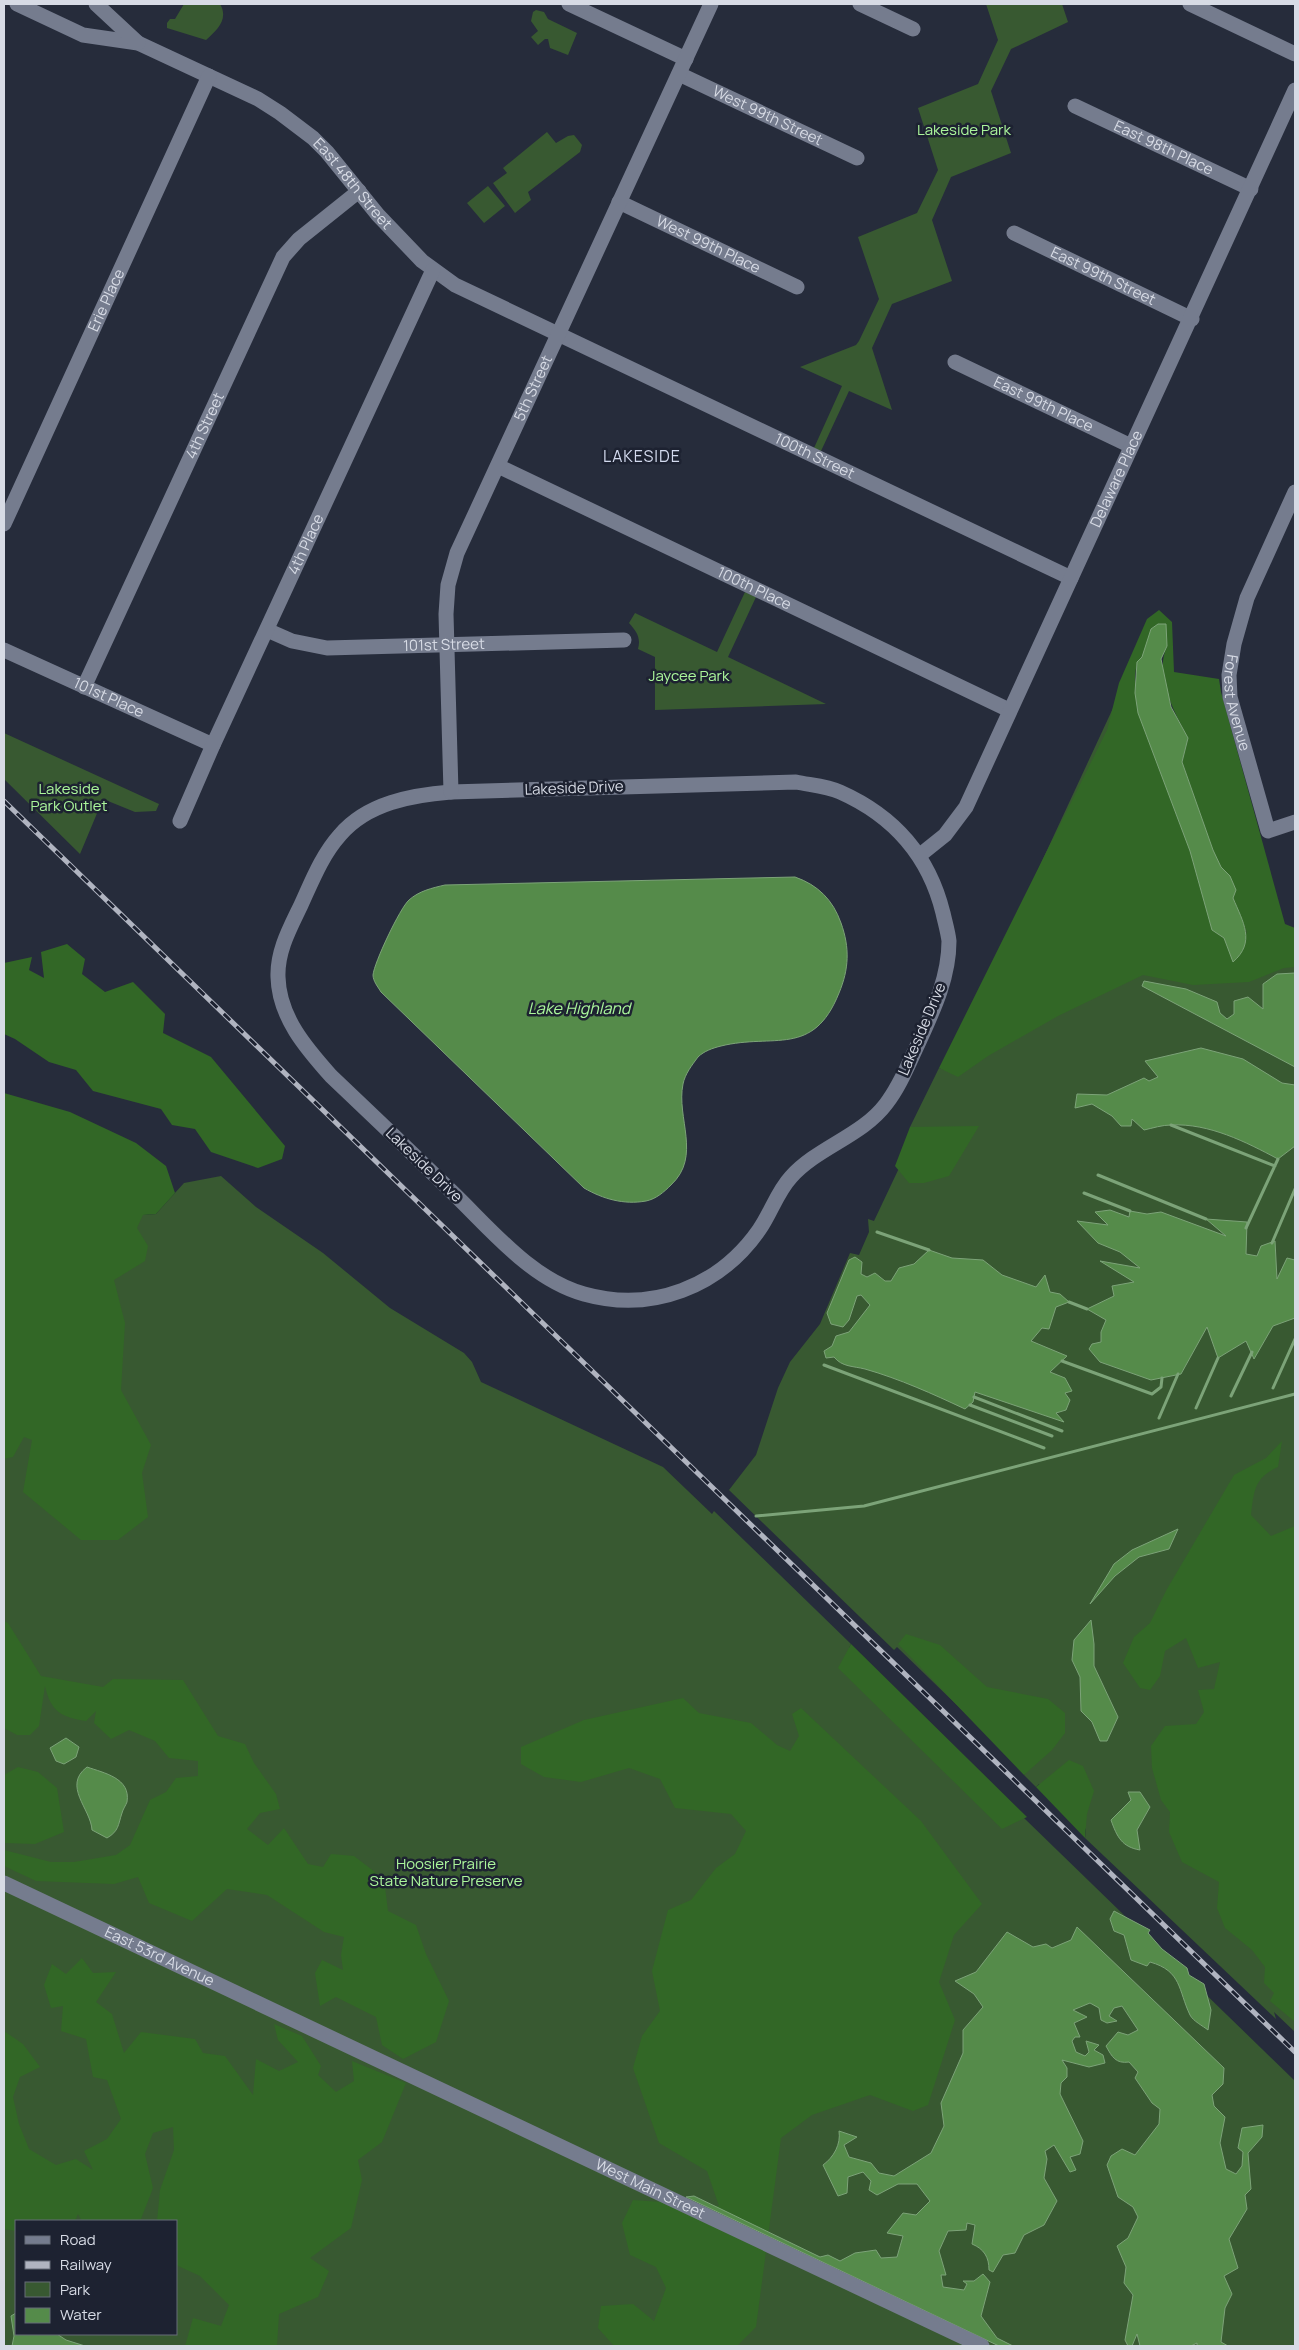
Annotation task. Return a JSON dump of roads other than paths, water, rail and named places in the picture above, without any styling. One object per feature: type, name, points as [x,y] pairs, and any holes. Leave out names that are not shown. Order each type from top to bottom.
[{"type":"street","name":"East 48th Street","points":[[17,4],[82,35],[138,43],[258,99],[298,126],[327,152],[400,240],[432,270],[468,291],[559,333]]},
{"type":"street","name":"East 48th Street","points":[[96,4],[138,43]]},
{"type":"street","points":[[569,4],[686,59]]},
{"type":"street","name":"5th Street","points":[[451,792],[446,646],[448,585],[455,561],[711,4]]},
{"type":"street","points":[[860,4],[913,29]]},
{"type":"street","points":[[1190,4],[1295,54]]},
{"type":"street","name":"West 99th Street","points":[[679,74],[857,158]]},
{"type":"street","name":"Erie Place","points":[[4,524],[209,76]]},
{"type":"street","name":"Delaware Place","points":[[920,855],[945,836],[966,807],[1131,446],[1192,319],[1295,90]]},
{"type":"street","name":"East 98th Place","points":[[1075,106],[1251,188]]},
{"type":"street","name":"4th Street","points":[[84,687],[283,257],[299,239],[359,191]]},
{"type":"street","name":"West 99th Place","points":[[619,202],[797,287]]},
{"type":"street","name":"East 99th Street","points":[[1014,233],[1192,319]]},
{"type":"street","name":"4th Place","points":[[180,820],[432,270]]},
{"type":"street","name":"100th Street","points":[[559,333],[1071,578]]},
{"type":"street","name":"East 99th Place","points":[[955,362],[1131,446]]},
{"type":"street","name":"100th Place","points":[[498,466],[1009,710]]},
{"type":"street","name":"Forest Avenue","points":[[1295,492],[1247,598],[1234,644],[1228,690],[1268,831],[1295,822]]},
{"type":"street","name":"101st Street","points":[[267,630],[292,641],[327,648],[624,640]]},
{"type":"street","name":"101st Place","points":[[4,650],[213,745]]},
{"type":"street","name":"Lakeside Drive","points":[[796,782],[838,790],[872,809],[899,831],[920,855],[937,890],[949,939],[946,972],[935,1007],[894,1093],[884,1107],[866,1123],[809,1159],[791,1177],[777,1196],[759,1229],[735,1259],[703,1283],[667,1296],[636,1301],[608,1300],[581,1293],[547,1278],[513,1251],[331,1076],[305,1046],[291,1025],[283,1003],[278,977],[282,946],[322,862],[340,834],[358,819],[383,806],[410,796],[451,792],[796,782]]},
{"type":"street","name":"East 53rd Avenue","points":[[4,1883],[317,2031]]},
{"type":"street","name":"West Main Street","points":[[317,2031],[982,2346]]},
{"type":"water","points":[[1158,624],[1166,624],[1167,646],[1161,659],[1171,707],[1188,738],[1182,762],[1213,850],[1221,867],[1230,876],[1236,890],[1233,898],[1243,924],[1246,939],[1244,947],[1233,962],[1224,938],[1212,930],[1190,851],[1138,713],[1135,693],[1137,662],[1142,657],[1151,629]]},
{"type":"water","name":"Lake Highland","points":[[795,877],[811,884],[824,894],[838,915],[844,932],[847,950],[845,975],[839,993],[829,1013],[817,1027],[804,1035],[775,1041],[721,1046],[709,1050],[698,1057],[687,1073],[683,1084],[682,1097],[687,1149],[685,1162],[680,1174],[663,1193],[646,1201],[622,1202],[584,1188],[381,992],[373,977],[382,948],[405,905],[417,894],[440,886]]},
{"type":"water","points":[[1295,973],[1295,1067],[1142,986],[1144,981],[1186,989],[1217,1002],[1220,1013],[1227,1019],[1234,1014],[1234,1001],[1248,997],[1263,1009],[1263,984],[1277,974]]},
{"type":"water","points":[[1201,1048],[1243,1059],[1282,1083],[1295,1085],[1295,1146],[1278,1159],[1240,1140],[1213,1130],[1185,1125],[1171,1125],[1144,1130],[1132,1119],[1131,1126],[1121,1126],[1112,1116],[1092,1104],[1075,1108],[1077,1094],[1107,1095],[1144,1078],[1149,1081],[1158,1077],[1145,1061]]},
{"type":"water","points":[[1110,1210],[1129,1217],[1130,1211],[1147,1214],[1161,1212],[1226,1236],[1206,1219],[1247,1222],[1246,1254],[1257,1256],[1261,1246],[1275,1241],[1277,1279],[1287,1258],[1295,1260],[1295,1318],[1273,1326],[1254,1359],[1246,1341],[1218,1358],[1207,1327],[1181,1374],[1151,1380],[1100,1362],[1089,1349],[1092,1344],[1101,1342],[1101,1332],[1106,1320],[1087,1309],[1114,1296],[1112,1286],[1134,1282],[1100,1261],[1140,1268],[1120,1252],[1098,1243],[1077,1221],[1108,1225],[1095,1212]]},
{"type":"water","points":[[929,1250],[952,1258],[983,1260],[1002,1275],[1036,1287],[1045,1275],[1050,1292],[1060,1294],[1069,1302],[1056,1307],[1049,1329],[1042,1328],[1031,1341],[1067,1356],[1050,1372],[1065,1378],[1072,1391],[1065,1393],[1070,1400],[1066,1410],[1056,1413],[1064,1422],[975,1392],[973,1402],[965,1409],[891,1377],[852,1367],[834,1357],[826,1358],[824,1351],[832,1346],[836,1336],[849,1332],[870,1305],[861,1295],[857,1296],[849,1320],[843,1327],[831,1324],[827,1313],[849,1260],[855,1257],[862,1262],[861,1274],[867,1277],[875,1273],[885,1281],[891,1281],[899,1268],[914,1264]]},
{"type":"water","points":[[1178,1529],[1169,1549],[1139,1557],[1115,1576],[1090,1604],[1114,1564],[1132,1550]]},
{"type":"water","points":[[1091,1620],[1094,1666],[1118,1717],[1107,1741],[1100,1741],[1092,1722],[1081,1711],[1080,1677],[1072,1660],[1074,1640]]},
{"type":"water","points":[[66,1738],[79,1747],[76,1757],[64,1764],[56,1761],[50,1748]]},
{"type":"water","points":[[87,1767],[108,1774],[121,1782],[127,1794],[127,1802],[118,1827],[107,1838],[92,1830],[77,1790],[80,1774]]},
{"type":"water","points":[[1128,1792],[1140,1792],[1150,1807],[1137,1830],[1140,1850],[1124,1844],[1111,1820],[1131,1800]]},
{"type":"water","points":[[1114,1911],[1150,1930],[1148,1933],[1162,1949],[1187,1968],[1189,1975],[1204,1984],[1211,2010],[1208,2030],[1191,2017],[1174,1976],[1160,1966],[1150,1962],[1147,1966],[1131,1960],[1124,1935],[1114,1931],[1110,1919]]},
{"type":"water","points":[[1077,1927],[1224,2068],[1223,2084],[1212,2095],[1214,2106],[1225,2117],[1220,2143],[1226,2169],[1236,2174],[1242,2166],[1243,2152],[1238,2148],[1242,2128],[1263,2125],[1262,2137],[1248,2153],[1251,2189],[1245,2195],[1247,2209],[1229,2239],[1238,2268],[1224,2276],[1232,2294],[1225,2308],[1221,2342],[1228,2346],[1197,2346],[1197,2343],[1191,2346],[1140,2346],[1137,2334],[1132,2346],[1128,2346],[1125,2340],[1133,2295],[1124,2283],[1126,2267],[1117,2246],[1128,2238],[1138,2217],[1133,2207],[1118,2197],[1107,2165],[1111,2156],[1122,2149],[1135,2155],[1159,2124],[1160,2109],[1152,2103],[1135,2078],[1138,2072],[1129,2062],[1121,2062],[1115,2059],[1106,2046],[1118,2032],[1128,2035],[1138,2030],[1122,2006],[1114,2008],[1109,2016],[1117,2021],[1107,2023],[1101,2020],[1099,2008],[1090,2003],[1073,2010],[1087,2017],[1074,2023],[1080,2037],[1075,2037],[1072,2041],[1076,2052],[1085,2056],[1089,2052],[1086,2041],[1099,2045],[1094,2050],[1103,2055],[1105,2063],[1089,2067],[1062,2060],[1067,2068],[1067,2077],[1061,2083],[1060,2094],[1083,2141],[1080,2154],[1070,2157],[1076,2170],[1070,2172],[1054,2145],[1045,2151],[1047,2159],[1044,2178],[1057,2201],[1044,2225],[1024,2235],[1015,2253],[1003,2255],[993,2272],[989,2270],[985,2254],[980,2248],[972,2244],[975,2225],[967,2223],[966,2230],[948,2231],[939,2251],[946,2275],[941,2275],[943,2287],[964,2290],[967,2284],[963,2281],[974,2281],[983,2274],[990,2282],[981,2316],[997,2338],[1013,2346],[999,2346],[686,2197],[694,2196],[820,2257],[828,2255],[840,2261],[855,2253],[876,2250],[881,2258],[897,2257],[903,2236],[887,2233],[903,2213],[916,2215],[930,2201],[917,2184],[898,2184],[877,2195],[869,2190],[871,2181],[863,2172],[848,2177],[847,2193],[838,2196],[823,2165],[836,2150],[839,2141],[839,2131],[857,2137],[844,2145],[849,2157],[871,2163],[879,2173],[894,2176],[931,2153],[944,2126],[941,2103],[963,2053],[963,2030],[983,2007],[974,1994],[955,1981],[976,1972],[1007,1932],[1033,1947],[1046,1944],[1052,1948],[1071,1940]]},
{"type":"water","points":[[15,2314],[15,2335],[58,2335],[66,2340],[85,2346],[12,2346],[14,2336],[11,2316]]},
{"type":"waterway","points":[[1171,1125],[1275,1166]]},
{"type":"waterway","points":[[1246,1228],[1278,1159]]},
{"type":"waterway","points":[[1098,1175],[1206,1219]]},
{"type":"waterway","points":[[1272,1243],[1295,1189]]},
{"type":"waterway","points":[[1084,1193],[1130,1211]]},
{"type":"waterway","points":[[877,1232],[929,1250]]},
{"type":"waterway","points":[[1069,1302],[1087,1309]]},
{"type":"waterway","points":[[1273,1388],[1295,1339]]},
{"type":"waterway","points":[[1231,1396],[1252,1352]]},
{"type":"waterway","points":[[1196,1408],[1218,1358]]},
{"type":"waterway","points":[[1062,1361],[1152,1394],[1161,1387],[1162,1378]]},
{"type":"waterway","points":[[824,1365],[1044,1448]]},
{"type":"waterway","points":[[1159,1418],[1178,1374]]},
{"type":"waterway","points":[[756,1516],[864,1506],[1295,1394]]},
{"type":"waterway","points":[[974,1397],[1062,1431]]},
{"type":"waterway","points":[[970,1405],[1052,1436]]},
{"type":"railway","points":[[4,801],[1295,2052]]},
{"type":"district","name":"LAKESIDE","points":[[642,456]]},
{"type":"park label","name":"Lakeside Park","points":[[964,130]]},
{"type":"park label","name":"Jaycee Park","points":[[689,676]]},
{"type":"park label","name":"Lakeside Park Outlet","points":[[69,798]]},
{"type":"park label","name":"Hoosier Prairie State Nature Preserve","points":[[446,1872]]}]
